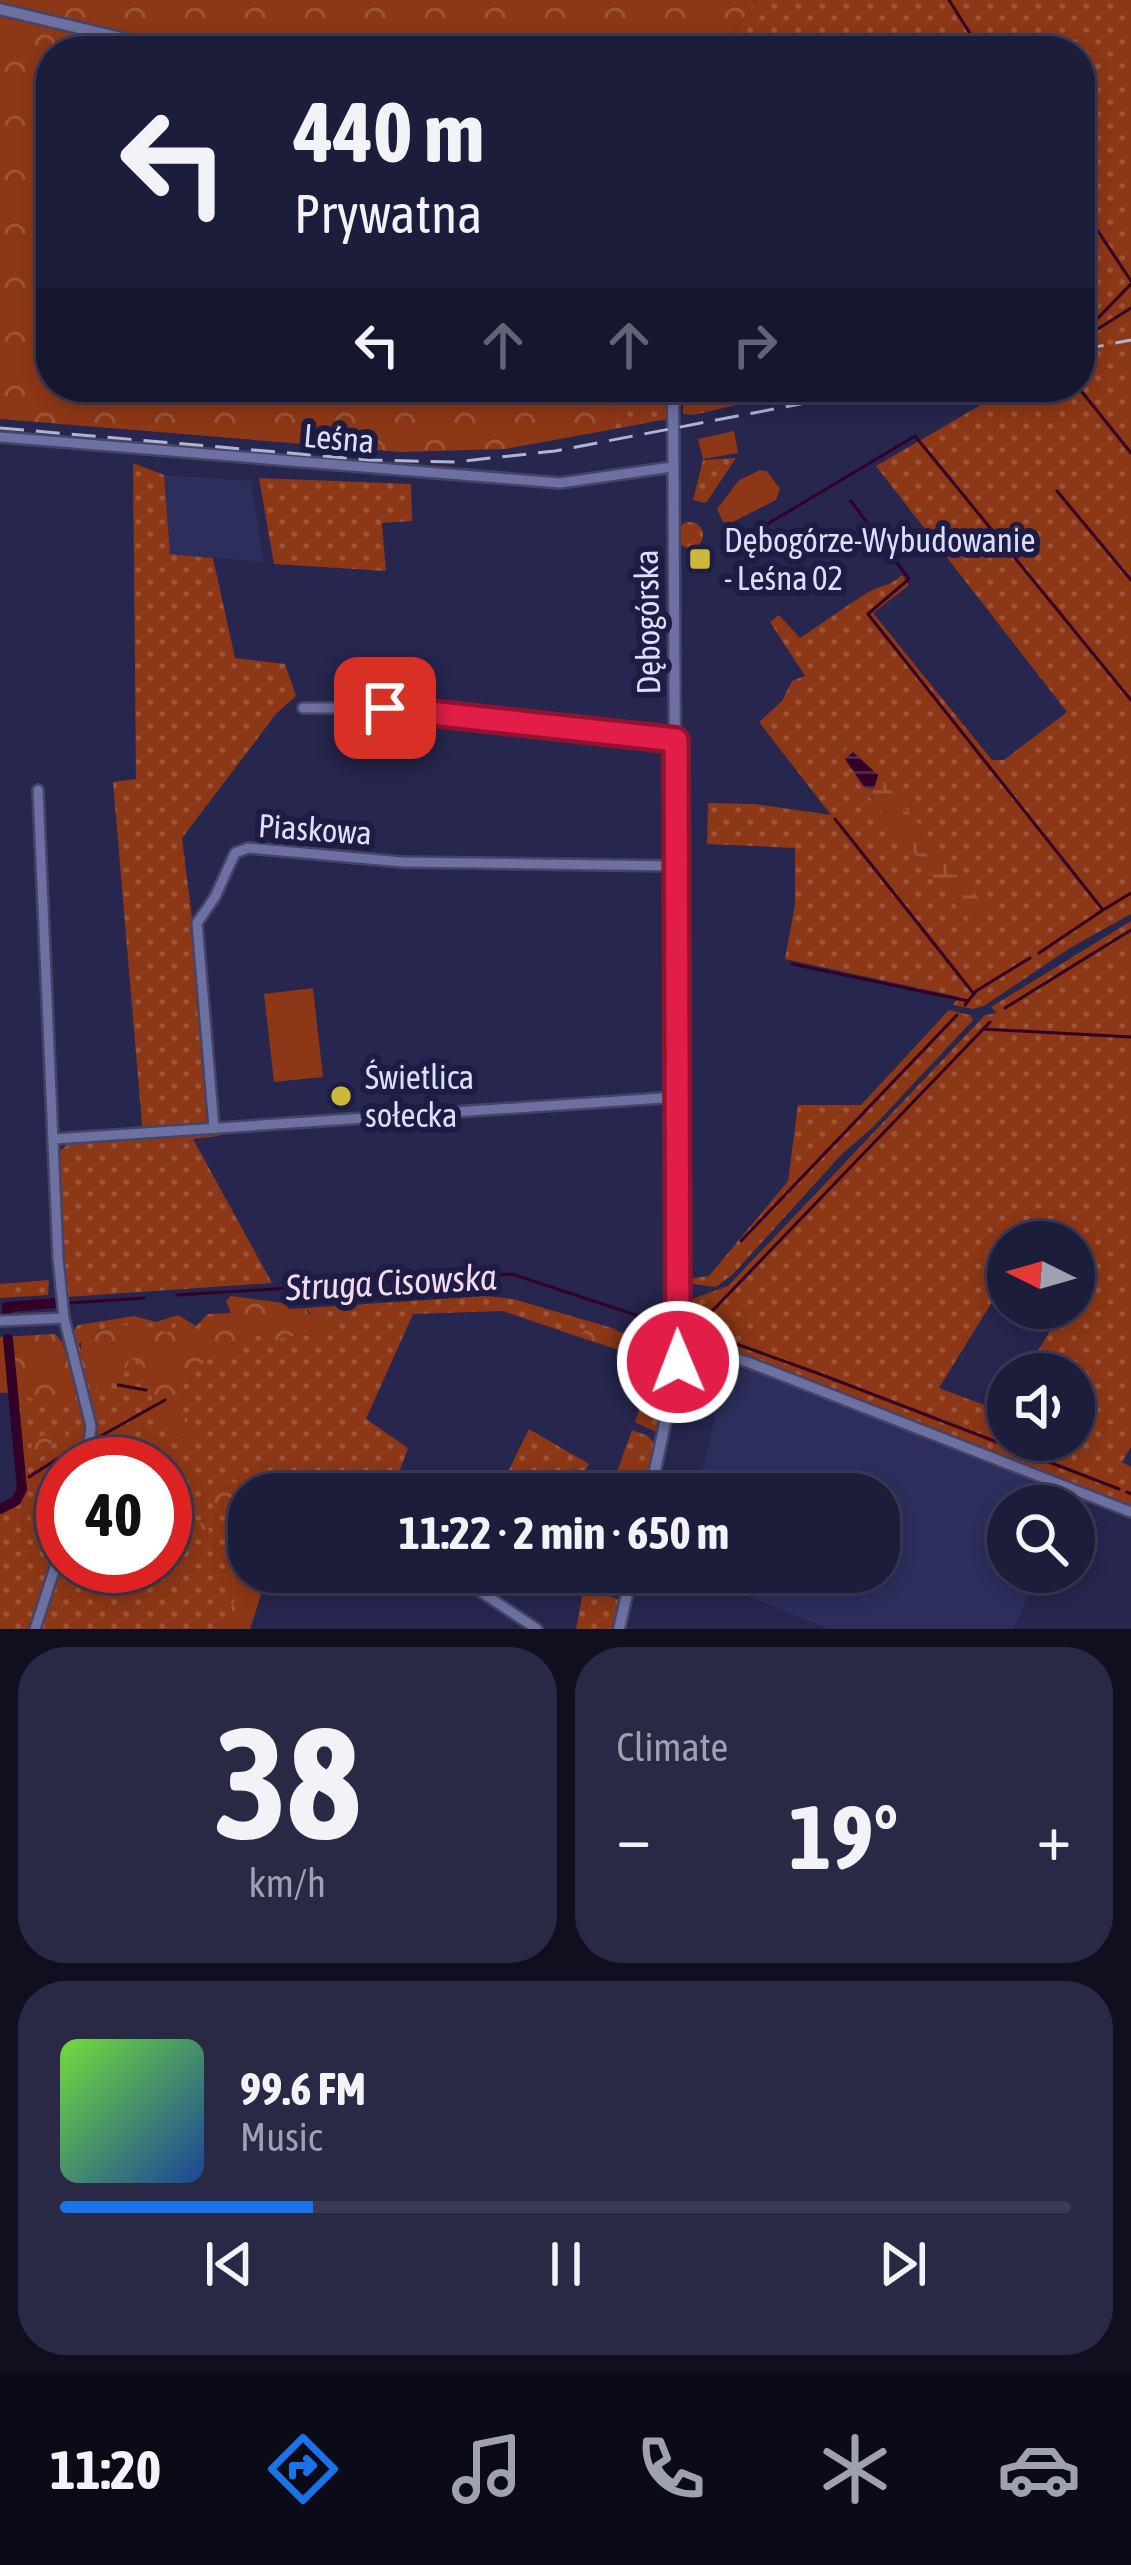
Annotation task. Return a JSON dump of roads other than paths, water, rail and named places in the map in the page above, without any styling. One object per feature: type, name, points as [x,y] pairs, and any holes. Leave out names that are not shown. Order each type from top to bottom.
[{"type":"street","points":[[0,8],[115,36]]},
{"type":"street","name":"Dębogórska","points":[[655,1473],[675,1384],[678,1346],[673,402]]},
{"type":"street","name":"Leśna","points":[[0,437],[560,483],[672,467]]},
{"type":"street","points":[[303,708],[385,708],[676,740]]},
{"type":"street","points":[[38,790],[64,1318],[90,1437]]},
{"type":"street","name":"Piaskowa","points":[[214,1128],[197,923],[236,853],[248,848],[402,862],[677,866]]},
{"type":"street","points":[[54,1139],[678,1097]]},
{"type":"street","points":[[0,1321],[64,1318]]},
{"type":"street","points":[[678,1346],[750,1363],[1131,1512]]},
{"type":"street","points":[[35,1629],[47,1593]]},
{"type":"street","points":[[482,1593],[536,1629]]},
{"type":"street","points":[[619,1629],[627,1593]]},
{"type":"waterway","points":[[949,0],[972,36]]},
{"type":"waterway","points":[[1095,227],[1131,281]]},
{"type":"waterway","points":[[1095,321],[1131,284]]},
{"type":"waterway","points":[[1095,331],[1131,308]]},
{"type":"waterway","points":[[1090,402],[1131,453]]},
{"type":"waterway","points":[[744,538],[915,436],[1131,700]]},
{"type":"waterway","points":[[1057,491],[1131,580]]},
{"type":"waterway","points":[[851,501],[909,579],[868,614],[1103,910],[1039,953]]},
{"type":"waterway","points":[[835,819],[974,994]]},
{"type":"waterway","points":[[1103,910],[1131,893]]},
{"type":"waterway","name":"Struga Cisowska","points":[[1005,1008],[1131,930]]},
{"type":"waterway","points":[[965,1005],[976,991],[1030,958]]},
{"type":"waterway","points":[[792,964],[968,1001]]},
{"type":"waterway","points":[[741,1241],[957,1015]]},
{"type":"waterway","name":"Struga Cisowska","points":[[692,1332],[990,1022]]},
{"type":"waterway","points":[[983,1029],[1131,1037]]},
{"type":"waterway","name":"Struga Cisowska","points":[[177,1295],[512,1274],[669,1326]]},
{"type":"waterway","name":"Struga Cisowska","points":[[70,1303],[144,1298]]},
{"type":"waterway","name":"Struga Cisowska","points":[[7,1314],[7,1307],[56,1303]]},
{"type":"waterway","points":[[684,1330],[817,1373],[1119,1489]]},
{"type":"waterway","points":[[0,1509],[16,1501],[22,1489],[8,1339]]},
{"type":"waterway","points":[[118,1385],[146,1390]]},
{"type":"waterway","points":[[99,1437],[165,1400]]},
{"type":"waterway","points":[[29,1477],[36,1472]]},
{"type":"waterway","points":[[1127,1492],[1131,1494]]},
{"type":"railway","points":[[1095,347],[1131,340]]},
{"type":"railway","points":[[0,428],[370,460],[455,462],[555,451],[811,402]]},
{"type":"place","name":"Dębogórze-Wybudowanie - Leśna 02","points":[[700,559]]},
{"type":"place","name":"Świetlica sołecka","points":[[341,1096]]}]
